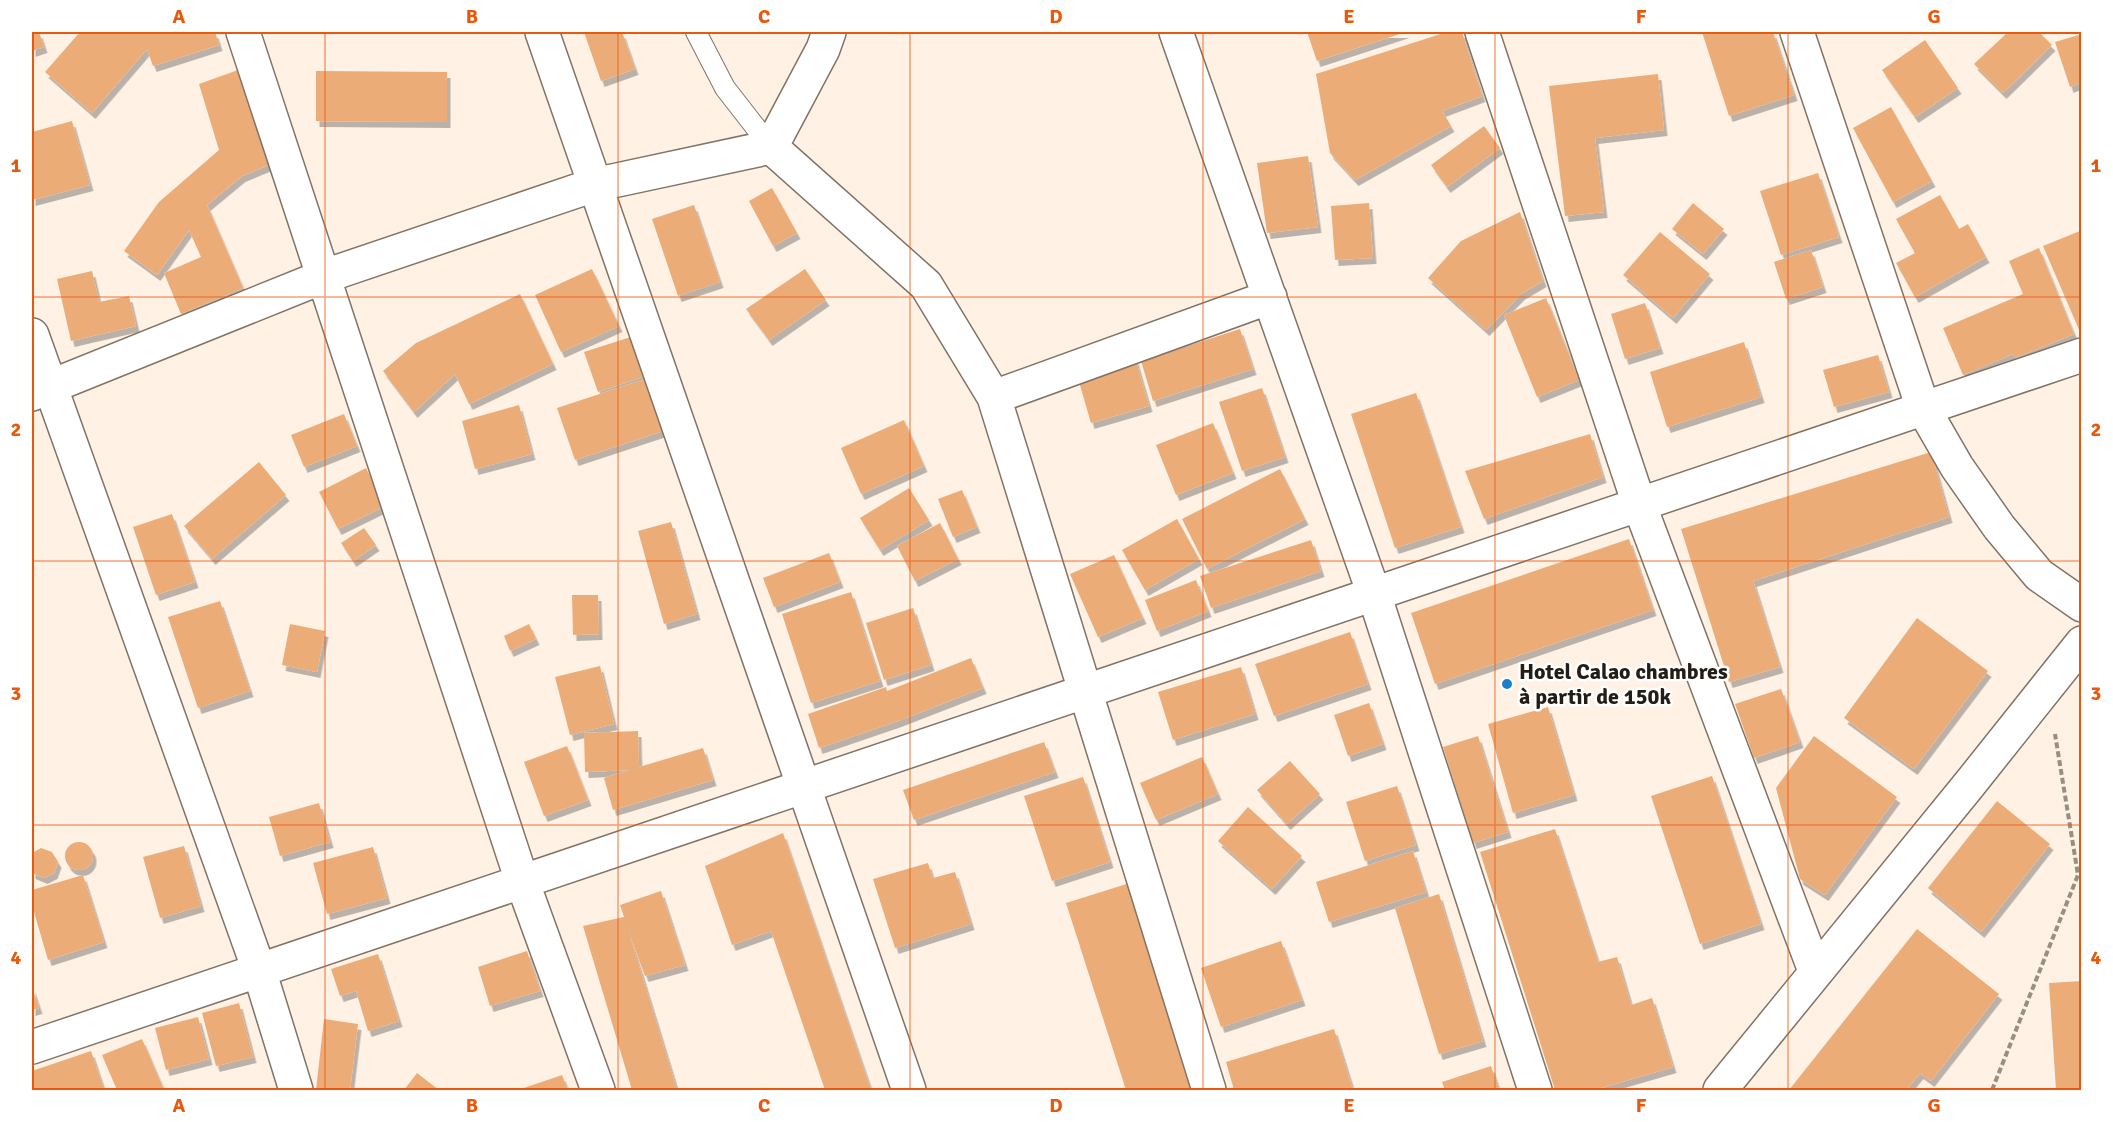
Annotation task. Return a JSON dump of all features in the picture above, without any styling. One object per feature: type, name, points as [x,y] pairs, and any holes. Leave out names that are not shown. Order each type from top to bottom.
[{"type":"street","points":[[243,32],[522,881],[598,1090]]},
{"type":"street","points":[[542,32],[909,1090]]},
{"type":"street","points":[[40,391],[325,276],[594,185],[771,147],[823,49],[829,32]]},
{"type":"street","points":[[1176,32],[1374,594],[1535,1090]]},
{"type":"street","points":[[1482,32],[1639,504],[1815,971]]},
{"type":"street","points":[[1797,32],[1923,408],[1957,467],[1999,527],[2039,575],[2082,605]]},
{"type":"street","points":[[771,147],[926,285],[994,397],[1209,1090]]},
{"type":"street","points":[[994,397],[1270,297]]},
{"type":"street","points":[[32,335],[40,391],[259,970],[296,1090]]},
{"type":"street","points":[[32,1047],[2082,355]]},
{"type":"street","points":[[1720,1090],[2082,642]]},
{"type":"lane","points":[[696,32],[725,88],[771,147]]},
{"type":"path","points":[[1992,1090],[2078,874],[2048,686]]},
{"type":"building","points":[[32,32],[39,32],[44,47],[32,51]]},
{"type":"building","points":[[80,32],[215,32],[219,45],[153,66],[147,49],[92,113],[45,72]]},
{"type":"building","points":[[584,32],[622,32],[635,69],[601,81]]},
{"type":"building","points":[[1307,32],[1406,32],[1317,61]]},
{"type":"building","points":[[1447,32],[1462,32],[1482,96],[1442,111],[1451,126],[1355,180],[1330,153],[1316,74]]},
{"type":"building","points":[[1702,32],[1773,32],[1794,95],[1729,116]]},
{"type":"building","points":[[2008,32],[2039,32],[2052,45],[2003,93],[1974,64]]},
{"type":"building","points":[[2082,34],[2082,82],[2070,87],[2055,42]]},
{"type":"building","points":[[1925,40],[1958,88],[1915,117],[1882,70]]},
{"type":"building","points":[[238,70],[271,164],[242,176],[207,205],[243,288],[181,314],[164,273],[201,257],[189,230],[157,275],[124,251],[159,202],[219,150],[199,84]]},
{"type":"building","points":[[316,71],[447,72],[447,122],[316,121]]},
{"type":"building","points":[[1658,74],[1664,130],[1595,138],[1604,212],[1565,216],[1549,86]]},
{"type":"building","points":[[1891,107],[1932,181],[1893,202],[1853,128]]},
{"type":"building","points":[[72,121],[90,185],[32,200],[32,132]]},
{"type":"building","points":[[1484,126],[1500,148],[1447,187],[1431,165]]},
{"type":"building","points":[[1308,156],[1318,227],[1267,233],[1257,163]]},
{"type":"building","points":[[1818,173],[1839,237],[1781,255],[1760,191]]},
{"type":"building","points":[[772,188],[797,233],[773,246],[749,201]]},
{"type":"building","points":[[1940,195],[1959,229],[1968,224],[1986,257],[1915,297],[1896,263],[1915,253],[1896,219]]},
{"type":"building","points":[[1369,203],[1373,258],[1335,260],[1331,206]]},
{"type":"building","points":[[1693,203],[1724,229],[1703,254],[1672,229]]},
{"type":"building","points":[[694,205],[720,282],[678,296],[652,219]]},
{"type":"building","points":[[1520,212],[1543,281],[1521,294],[1486,330],[1428,278],[1461,241]]},
{"type":"building","points":[[2080,231],[2082,235],[2082,331],[2080,332],[2043,246]]},
{"type":"building","points":[[1660,232],[1710,274],[1673,318],[1623,275]]},
{"type":"building","points":[[2039,248],[2074,334],[2015,358],[2013,354],[1963,375],[1943,328],[2023,294],[2009,261]]},
{"type":"building","points":[[1811,250],[1823,287],[1786,299],[1774,262]]},
{"type":"building","points":[[592,269],[619,326],[561,352],[535,295]]},
{"type":"building","points":[[805,269],[826,300],[769,340],[746,309]]},
{"type":"building","points":[[92,271],[99,302],[129,296],[136,326],[71,341],[57,279]]},
{"type":"building","points":[[520,294],[553,364],[469,404],[455,374],[414,412],[383,371],[416,343]]},
{"type":"building","points":[[1546,298],[1579,380],[1537,397],[1504,315]]},
{"type":"building","points":[[1645,303],[1660,348],[1625,359],[1611,314]]},
{"type":"building","points":[[1240,329],[1253,369],[1153,401],[1141,361]]},
{"type":"building","points":[[640,334],[654,373],[598,392],[584,352]]},
{"type":"building","points":[[1744,342],[1761,397],[1667,427],[1650,372]]},
{"type":"building","points":[[1878,355],[1889,392],[1834,407],[1823,370]]},
{"type":"building","points":[[1135,358],[1149,406],[1091,423],[1077,375]]},
{"type":"building","points":[[645,379],[663,431],[575,460],[557,408]]},
{"type":"building","points":[[1262,388],[1285,457],[1242,471],[1219,402]]},
{"type":"building","points":[[1416,393],[1461,527],[1395,548],[1351,414]]},
{"type":"building","points":[[519,405],[532,454],[475,469],[462,421]]},
{"type":"building","points":[[344,414],[357,446],[304,467],[291,435]]},
{"type":"building","points":[[904,420],[924,466],[861,494],[841,448]]},
{"type":"building","points":[[1213,423],[1233,473],[1176,495],[1156,445]]},
{"type":"building","points":[[1590,434],[1603,477],[1484,519],[1465,471]]},
{"type":"building","points":[[1931,452],[1949,517],[1753,581],[1780,667],[1729,682],[1681,529]]},
{"type":"building","points":[[259,462],[286,495],[212,559],[184,526]]},
{"type":"building","points":[[366,468],[385,506],[338,529],[319,492]]},
{"type":"building","points":[[1280,469],[1305,519],[1207,569],[1182,519]]},
{"type":"building","points":[[909,488],[929,520],[880,550],[860,518]]},
{"type":"building","points":[[962,490],[977,527],[953,537],[938,499]]},
{"type":"building","points":[[172,514],[195,582],[156,595],[133,527]]},
{"type":"building","points":[[1177,519],[1199,559],[1145,590],[1122,550]]},
{"type":"building","points":[[671,522],[697,614],[664,624],[638,531]]},
{"type":"building","points":[[940,523],[958,559],[915,581],[897,546]]},
{"type":"building","points":[[364,528],[376,545],[353,561],[341,543]]},
{"type":"building","points":[[1629,539],[1653,610],[1435,684],[1411,613]]},
{"type":"building","points":[[1311,540],[1321,571],[1211,608],[1200,576]]},
{"type":"building","points":[[829,553],[840,582],[774,607],[763,578]]},
{"type":"building","points":[[1114,555],[1143,618],[1098,637],[1070,574]]},
{"type":"building","points":[[1196,580],[1208,611],[1157,631],[1145,600]]},
{"type":"building","points":[[851,592],[880,681],[811,703],[782,614]]},
{"type":"building","points":[[572,595],[598,595],[599,634],[573,635]]},
{"type":"building","points":[[220,601],[250,691],[198,708],[168,617]]},
{"type":"building","points":[[913,608],[931,665],[884,680],[866,623]]},
{"type":"building","points":[[1917,618],[1988,671],[1914,769],[1844,718]]},
{"type":"building","points":[[290,624],[325,631],[317,672],[282,665]]},
{"type":"building","points":[[529,624],[536,639],[510,651],[504,636]]},
{"type":"building","points":[[1350,632],[1368,684],[1274,716],[1255,664]]},
{"type":"building","points":[[971,658],[983,688],[819,748],[808,714],[886,687],[887,691]]},
{"type":"building","points":[[600,666],[614,724],[570,735],[555,677]]},
{"type":"building","points":[[1241,667],[1255,714],[1173,740],[1158,692]]},
{"type":"building","points":[[1781,689],[1800,742],[1754,758],[1735,704]]},
{"type":"building","points":[[1369,703],[1383,744],[1348,756],[1334,715]]},
{"type":"building","points":[[1548,707],[1574,795],[1513,813],[1488,724]]},
{"type":"building","points":[[638,731],[639,767],[703,748],[713,780],[613,810],[604,778],[629,770],[585,772],[584,733]]},
{"type":"building","points":[[1478,736],[1508,832],[1473,843],[1443,747]]},
{"type":"building","points":[[1814,736],[1897,797],[1825,895],[1800,879],[1776,788]]},
{"type":"building","points":[[1044,742],[1055,772],[914,820],[903,790]]},
{"type":"building","points":[[567,746],[588,800],[544,816],[524,762]]},
{"type":"building","points":[[1202,757],[1218,794],[1156,820],[1140,783]]},
{"type":"building","points":[[1290,761],[1320,794],[1287,824],[1257,790]]},
{"type":"building","points":[[1712,776],[1761,924],[1700,944],[1651,796]]},
{"type":"building","points":[[1083,777],[1110,862],[1052,881],[1024,796]]},
{"type":"building","points":[[1397,786],[1416,845],[1365,861],[1346,802]]},
{"type":"building","points":[[1997,801],[2050,844],[1981,932],[1928,888]]},
{"type":"building","points":[[319,803],[330,842],[280,856],[269,817]]},
{"type":"building","points":[[1248,807],[1302,856],[1272,889],[1218,841]]},
{"type":"building","points":[[1555,829],[1598,962],[1617,957],[1631,1005],[1652,998],[1673,1067],[1594,1090],[1555,1090],[1480,852]]},
{"type":"building","points":[[783,833],[871,1090],[825,1090],[771,931],[732,945],[705,866]]},
{"type":"building","points":[[79,842],[89,846],[93,856],[89,866],[79,870],[69,866],[65,856],[69,846]]},
{"type":"building","points":[[184,846],[201,906],[160,918],[143,857]]},
{"type":"building","points":[[373,847],[387,898],[327,914],[313,863]]},
{"type":"building","points":[[41,848],[52,852],[58,862],[54,873],[44,878],[32,873],[32,853]]},
{"type":"building","points":[[1413,851],[1426,892],[1329,922],[1316,882]]},
{"type":"building","points":[[928,863],[933,878],[955,872],[971,924],[895,948],[873,879]]},
{"type":"building","points":[[83,875],[104,942],[48,960],[32,905],[32,890]]},
{"type":"building","points":[[1133,882],[1198,1090],[1126,1090],[1066,903]]},
{"type":"building","points":[[661,891],[685,965],[645,976],[628,930],[677,1090],[632,1090],[583,926],[624,917],[620,905]]},
{"type":"building","points":[[1439,894],[1483,1041],[1439,1054],[1395,908]]},
{"type":"building","points":[[1917,929],[1999,994],[1931,1081],[1920,1073],[1906,1090],[1789,1090]]},
{"type":"building","points":[[1281,941],[1302,1000],[1221,1027],[1201,968]]},
{"type":"building","points":[[527,951],[540,991],[490,1006],[478,967]]},
{"type":"building","points":[[378,954],[399,1021],[368,1031],[356,991],[340,996],[331,969]]},
{"type":"building","points":[[2082,981],[2082,1090],[2056,1090],[2049,983]]},
{"type":"building","points":[[32,987],[39,1008],[32,1010]]},
{"type":"building","points":[[239,1003],[253,1057],[216,1066],[202,1013]]},
{"type":"building","points":[[198,1017],[209,1059],[166,1070],[155,1028]]},
{"type":"building","points":[[324,1019],[358,1024],[350,1090],[316,1090]]},
{"type":"building","points":[[1334,1029],[1353,1090],[1234,1090],[1226,1062]]},
{"type":"building","points":[[142,1039],[164,1090],[117,1090],[102,1055]]},
{"type":"building","points":[[91,1051],[104,1090],[32,1090],[32,1071]]},
{"type":"building","points":[[1491,1066],[1499,1090],[1445,1090],[1442,1082]]},
{"type":"building","points":[[417,1073],[439,1090],[404,1090]]},
{"type":"building","points":[[562,1075],[568,1090],[518,1090]]},
{"type":"place","name":"Hotel Calao chambres à partir de 150k","points":[[1507,684]]}]
